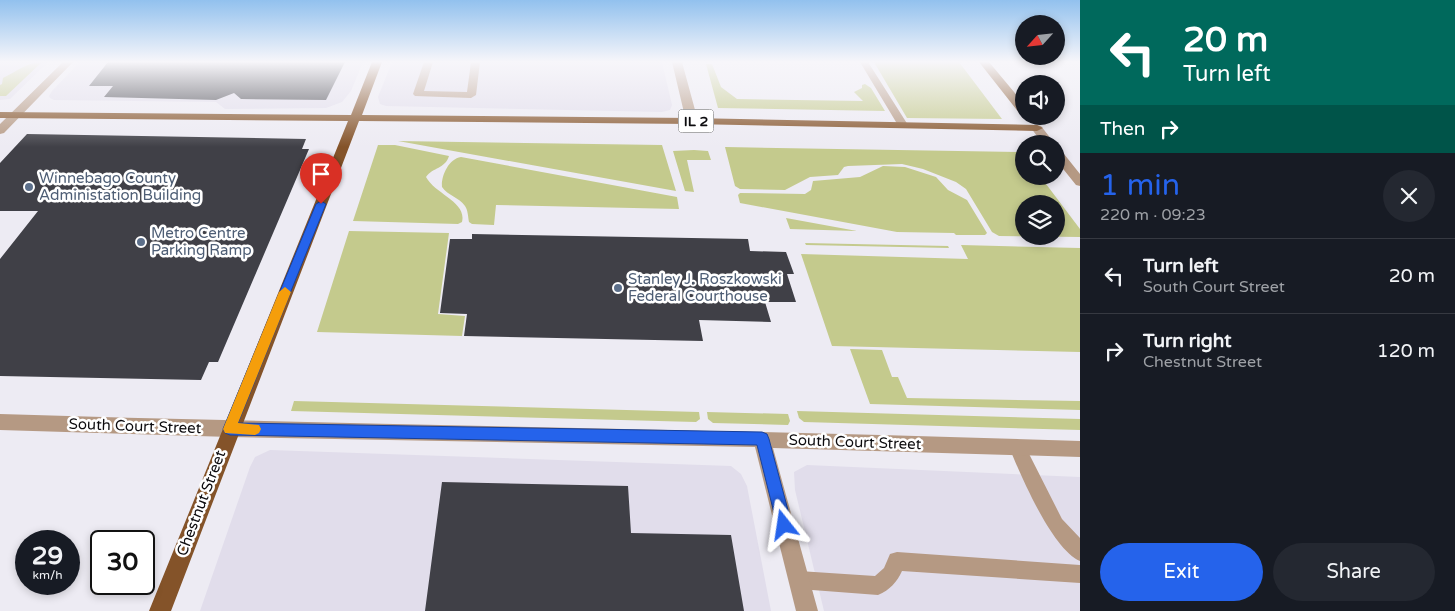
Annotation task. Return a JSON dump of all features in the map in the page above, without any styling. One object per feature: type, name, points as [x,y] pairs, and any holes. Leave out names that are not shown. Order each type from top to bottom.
[{"type":"main road","name":"Chestnut Street","points":[[160,611],[230,429],[366,91]]},
{"type":"main road","points":[[1007,91],[1015,101]]},
{"type":"main road","name":"IL 2","points":[[0,115],[692,121],[1037,128]]},
{"type":"street","points":[[0,131],[39,91]]},
{"type":"street","points":[[684,91],[692,121]]},
{"type":"street","points":[[1037,128],[1042,135]]},
{"type":"street","points":[[1065,163],[1080,182]]},
{"type":"street","name":"South Court Street","points":[[0,422],[1080,448]]},
{"type":"street","points":[[762,439],[807,611]]},
{"type":"lane","points":[[419,91],[418,94],[471,95],[472,91]]},
{"type":"lane","points":[[882,91],[903,125]]},
{"type":"lane","points":[[1018,447],[1056,525],[1080,552]]},
{"type":"lane","points":[[799,580],[878,586],[891,575],[896,561],[1080,574]]},
{"type":"shaded area","points":[[0,91],[19,91],[10,99],[0,100]]},
{"type":"shaded area","points":[[52,91],[351,91],[342,102],[326,108],[225,109],[216,102],[54,100],[49,96]]},
{"type":"shaded area","points":[[381,91],[669,91],[672,105],[670,110],[662,112],[386,106],[380,104],[378,97]]},
{"type":"shaded area","points":[[270,450],[731,466],[741,474],[747,486],[771,611],[200,611],[250,467],[255,457]]},
{"type":"shaded area","points":[[807,465],[1080,477],[1080,611],[824,611],[795,490],[794,472]]},
{"type":"green space","points":[[0,91],[12,91],[6,96],[0,96]]},
{"type":"green space","points":[[713,91],[726,91],[737,99],[863,101],[854,92],[873,91],[885,111],[718,108]]},
{"type":"green space","points":[[891,91],[981,91],[1002,119],[907,118]]},
{"type":"green space","points":[[398,141],[662,145],[676,191]]},
{"type":"green space","points":[[378,145],[395,145],[449,156],[442,166],[432,171],[426,177],[430,183],[460,209],[462,222],[458,224],[353,221]]},
{"type":"green space","points":[[725,147],[1015,152],[1015,185],[1047,185],[1054,195],[1015,195],[1015,236],[999,236],[992,232],[966,189],[956,182],[923,169],[902,164],[848,166],[844,167],[838,175],[810,177],[785,190],[740,189],[735,186]]},
{"type":"green space","points":[[673,151],[708,151],[711,160],[687,160],[694,192],[685,191]]},
{"type":"green space","points":[[461,157],[677,197],[679,209],[496,205],[494,225],[472,224],[469,222],[465,206],[442,187],[446,169],[452,161]]},
{"type":"green space","points":[[883,166],[905,167],[936,177],[948,190],[967,200],[987,233],[985,235],[956,235],[954,233],[897,232],[740,203],[738,195],[740,193],[805,194],[811,190],[813,181],[860,177]]},
{"type":"green space","points":[[1065,209],[1080,229],[1080,237],[1065,237]]},
{"type":"green space","points":[[786,218],[857,231],[790,229]]},
{"type":"green space","points":[[349,231],[449,233],[438,314],[465,316],[462,336],[317,332]]},
{"type":"green space","points":[[805,243],[948,246],[949,248],[806,245]]},
{"type":"green space","points":[[961,245],[1080,248],[1080,352],[832,346],[801,254],[968,259]]},
{"type":"green space","points":[[850,349],[882,350],[892,377],[898,377],[907,398],[1080,401],[1080,410],[870,404]]},
{"type":"green space","points":[[294,401],[699,412],[700,419],[696,422],[291,411]]},
{"type":"green space","points":[[797,411],[1080,419],[1080,430],[804,422],[799,418]]},
{"type":"green space","points":[[707,412],[788,414],[790,421],[788,425],[713,423],[708,419]]},
{"type":"building","points":[[109,91],[331,91],[326,100],[241,99],[234,93],[216,100],[104,97]]},
{"type":"building","name":"Metro Centre Parking Ramp","points":[[27,134],[306,139],[302,149],[309,149],[218,362],[209,362],[201,380],[0,376],[0,259],[38,211],[0,211],[0,163]]},
{"type":"building","name":"Stanley J. Roszkowski Federal Courthouse","points":[[472,234],[748,239],[750,251],[786,252],[794,274],[787,274],[796,302],[765,302],[771,322],[699,320],[703,341],[464,336],[467,314],[440,313],[450,239],[472,239]]},
{"type":"building","points":[[442,482],[628,486],[631,533],[731,535],[744,611],[425,611]]},
{"type":"slow traffic","points":[[255,429],[230,429],[285,292]]},
{"type":"place","name":"Winnebago County Administation Building","points":[[29,187]]},
{"type":"place","name":"Metro Centre Parking Ramp","points":[[141,242]]},
{"type":"place","name":"Stanley J. Roszkowski Federal Courthouse","points":[[618,288]]},
{"type":"route","points":[[321,204],[230,429],[762,439],[784,525]]}]
